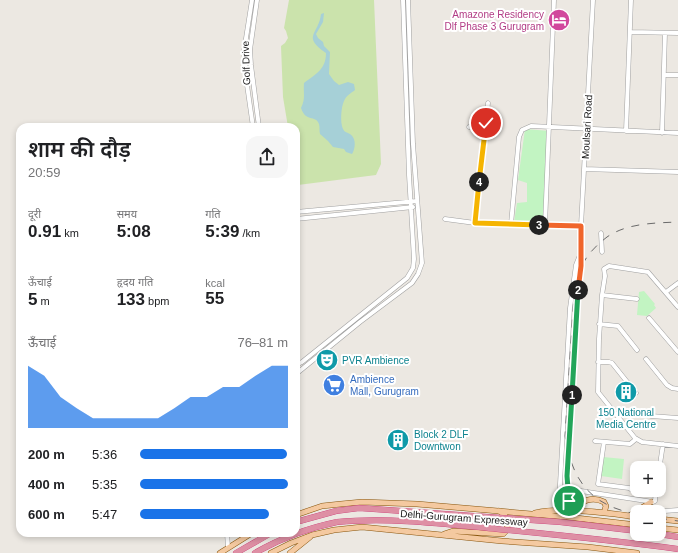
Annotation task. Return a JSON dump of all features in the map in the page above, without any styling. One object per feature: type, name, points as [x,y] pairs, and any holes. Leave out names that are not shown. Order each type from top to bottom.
[{"type":"highway","name":"Delhi-Gurugram Expressway","points":[[300,521],[336,511],[359,508],[560,522],[630,530]]},
{"type":"highway","name":"Delhi-Gurugram Expressway","points":[[300,531],[316,526],[357,520],[442,523],[678,549]]},
{"type":"highway","points":[[666,535],[678,537]]},
{"type":"highway","points":[[236,553],[263,537]]},
{"type":"highway","name":"Delhi-Gurugram Expressway","points":[[255,553],[287,537]]},
{"type":"main road","points":[[575,511],[582,503],[595,499],[604,502],[606,506],[604,513]]},
{"type":"main road","points":[[300,514],[322,506],[362,502],[423,504],[630,524]]},
{"type":"main road","points":[[532,514],[543,510],[569,510],[628,516],[651,502]]},
{"type":"main road","points":[[442,535],[453,531],[503,534],[506,531],[508,522],[505,515],[498,511]]},
{"type":"main road","points":[[666,520],[678,521]]},
{"type":"main road","points":[[270,553],[312,535],[334,530],[362,527],[502,542],[621,550],[637,553]]},
{"type":"main road","points":[[666,529],[678,530]]},
{"type":"main road","points":[[290,553],[312,535]]},
{"type":"main road","points":[[220,553],[245,537]]},
{"type":"main road","points":[[621,550],[627,553]]},
{"type":"street","name":"Golf Drive","points":[[252,0],[244,51],[252,123]]},
{"type":"street","name":"Golf Drive","points":[[257,0],[250,50],[258,123]]},
{"type":"street","points":[[300,363],[410,275],[413,268],[414,259],[410,201],[403,0]]},
{"type":"street","points":[[300,371],[414,281],[422,264],[413,144],[408,0]]},
{"type":"street","points":[[545,225],[554,0]]},
{"type":"street","name":"Moulsari Road","points":[[569,510],[567,476],[581,266],[581,226],[593,0]]},
{"type":"street","points":[[626,131],[631,32],[631,0]]},
{"type":"street","points":[[250,7],[256,7]]},
{"type":"street","points":[[631,32],[678,33]]},
{"type":"street","points":[[662,133],[665,33]]},
{"type":"street","points":[[404,52],[409,51]]},
{"type":"street","points":[[664,75],[678,75]]},
{"type":"street","points":[[475,223],[488,103]]},
{"type":"street","points":[[511,224],[520,134],[526,127],[549,126],[678,133]]},
{"type":"street","points":[[469,127],[485,129]]},
{"type":"street","points":[[408,145],[413,144]]},
{"type":"street","points":[[584,169],[678,172]]},
{"type":"street","points":[[300,212],[417,201]]},
{"type":"street","points":[[300,218],[417,207]]},
{"type":"street","points":[[445,219],[475,223],[581,226]]},
{"type":"street","points":[[601,233],[602,252]]},
{"type":"street","name":"Moulsari Road","points":[[560,510],[560,484],[570,308],[576,265],[581,255]]},
{"type":"street","points":[[678,307],[648,272],[609,266],[605,268],[605,280],[599,324],[598,392],[636,439],[642,442],[678,446]]},
{"type":"street","points":[[666,292],[678,283]]},
{"type":"street","points":[[602,295],[637,299]]},
{"type":"street","points":[[650,318],[678,352]]},
{"type":"street","points":[[599,324],[618,326],[638,350]]},
{"type":"street","points":[[646,359],[666,385],[678,389]]},
{"type":"street","points":[[598,362],[612,363],[636,393]]},
{"type":"street","points":[[651,416],[678,418]]},
{"type":"street","points":[[595,441],[630,444],[636,439]]},
{"type":"street","points":[[604,442],[598,484],[630,489]]},
{"type":"street","points":[[660,461],[663,444]]},
{"type":"street","points":[[568,489],[651,502],[655,501],[655,497]]},
{"type":"street","points":[[560,503],[565,504],[569,501]]},
{"type":"street","points":[[666,511],[678,510]]},
{"type":"street","points":[[227,537],[228,547]]},
{"type":"green space","points":[[289,0],[374,0],[381,164],[376,175],[300,185],[300,123],[287,123],[283,97],[281,46],[288,38],[284,28]]},
{"type":"green space","points":[[525,129],[550,131],[543,224],[514,222],[517,203],[527,202],[527,183],[518,180]]},
{"type":"green space","points":[[644,291],[655,304],[654,305],[656,308],[647,316],[637,315],[639,292]]},
{"type":"green space","points":[[603,457],[624,459],[622,479],[601,476]]},
{"type":"water","points":[[324,13],[323,22],[316,34],[330,52],[329,74],[339,85],[348,82],[354,84],[355,90],[345,99],[341,115],[343,129],[354,139],[355,147],[352,154],[346,152],[344,149],[333,147],[320,134],[317,121],[305,115],[301,108],[304,98],[304,83],[320,71],[326,59],[326,53],[314,43],[313,38],[320,21],[321,14]]},
{"type":"railway","points":[[630,512],[607,505],[586,489],[573,466],[568,452],[565,436],[575,293],[579,273],[585,260],[607,237],[615,232],[632,226],[651,223],[678,222]]},
{"type":"railway","points":[[666,519],[678,521]]},
{"type":"place","name":"Amazone Residency Dlf Phase 3 Gurugram","points":[[559,20]]},
{"type":"place","name":"PVR Ambience","points":[[327,360]]},
{"type":"place","name":"Ambience Mall, Gurugram","points":[[334,385]]},
{"type":"place","name":"150 National Media Centre","points":[[626,392]]},
{"type":"place","name":"Block 2 DLF Downtwon","points":[[398,440]]},
{"type":"route","points":[[486,123],[475,223],[581,226],[581,266],[578,291],[567,476],[569,501]]}]
